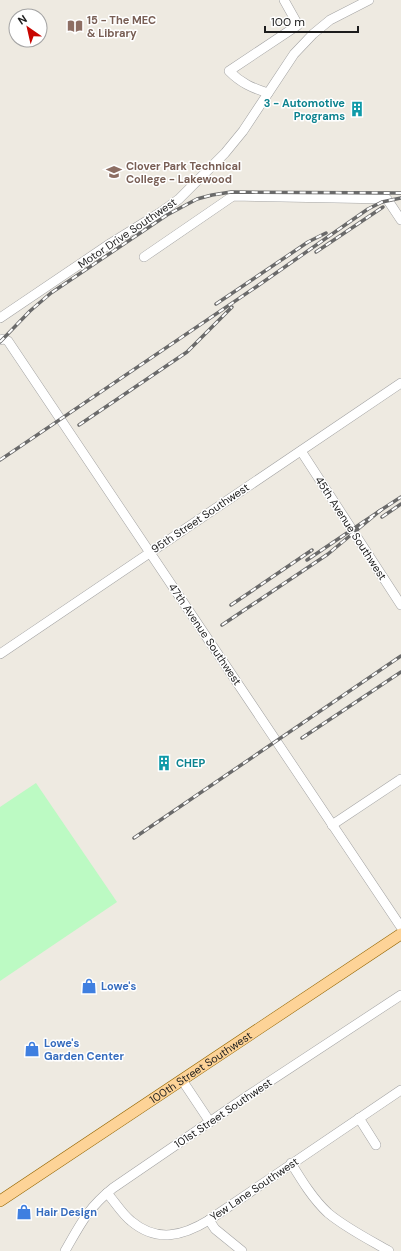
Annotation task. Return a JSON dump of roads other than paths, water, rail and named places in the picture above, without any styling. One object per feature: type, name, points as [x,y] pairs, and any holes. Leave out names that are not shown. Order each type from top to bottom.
[{"type":"main road","name":"100th Street Southwest","points":[[0,1201],[401,934]]},
{"type":"street","points":[[268,93],[246,85],[229,71],[298,24],[284,0]]},
{"type":"street","name":"Motor Drive Southwest","points":[[0,318],[179,199],[225,153],[243,131],[294,54],[313,34],[330,20],[369,0]]},
{"type":"street","points":[[144,257],[233,196],[387,199],[401,220]]},
{"type":"street","name":"47th Avenue Southwest","points":[[4,340],[150,552],[401,927]]},
{"type":"street","name":"95th Street Southwest","points":[[0,654],[401,384]]},
{"type":"street","name":"45th Avenue Southwest","points":[[301,451],[401,604]]},
{"type":"street","points":[[332,825],[401,779]]},
{"type":"street","name":"101st Street Southwest","points":[[65,1251],[86,1214],[107,1193],[210,1122],[401,995]]},
{"type":"street","points":[[182,1080],[210,1122]]},
{"type":"street","name":"Yew Lane Southwest","points":[[107,1193],[131,1221],[151,1232],[181,1234],[209,1220],[401,1090]]},
{"type":"street","points":[[359,1118],[376,1145]]},
{"type":"street","points":[[292,1163],[316,1200],[329,1214],[388,1251]]},
{"type":"street","points":[[209,1220],[215,1230],[242,1251]]},
{"type":"railway","points":[[0,342],[30,311],[51,293],[167,215],[197,199],[231,192],[401,193]]},
{"type":"railway","points":[[0,460],[256,287],[368,209],[382,202],[401,198]]},
{"type":"railway","points":[[316,252],[383,207]]},
{"type":"railway","points":[[216,304],[308,242],[326,233]]},
{"type":"railway","points":[[79,425],[187,352],[232,307]]},
{"type":"railway","points":[[378,512],[401,497]]},
{"type":"railway","points":[[382,517],[401,504]]},
{"type":"railway","points":[[222,625],[328,554],[381,510],[307,560]]},
{"type":"railway","points":[[231,605],[312,550]]},
{"type":"railway","points":[[134,838],[401,656]]},
{"type":"railway","points":[[302,738],[401,672]]},
{"type":"place","name":"15 - The MEC & Library","points":[[75,26]]},
{"type":"place","name":"3 - Automotive Programs","points":[[357,109]]},
{"type":"place","name":"Clover Park Technical College - Lakewood","points":[[114,172]]},
{"type":"place","name":"CHEP","points":[[164,763]]},
{"type":"place","name":"Lowe's","points":[[89,986]]},
{"type":"place","name":"Lowe's Garden Center","points":[[32,1049]]},
{"type":"place","name":"Hair Design","points":[[24,1212]]}]
